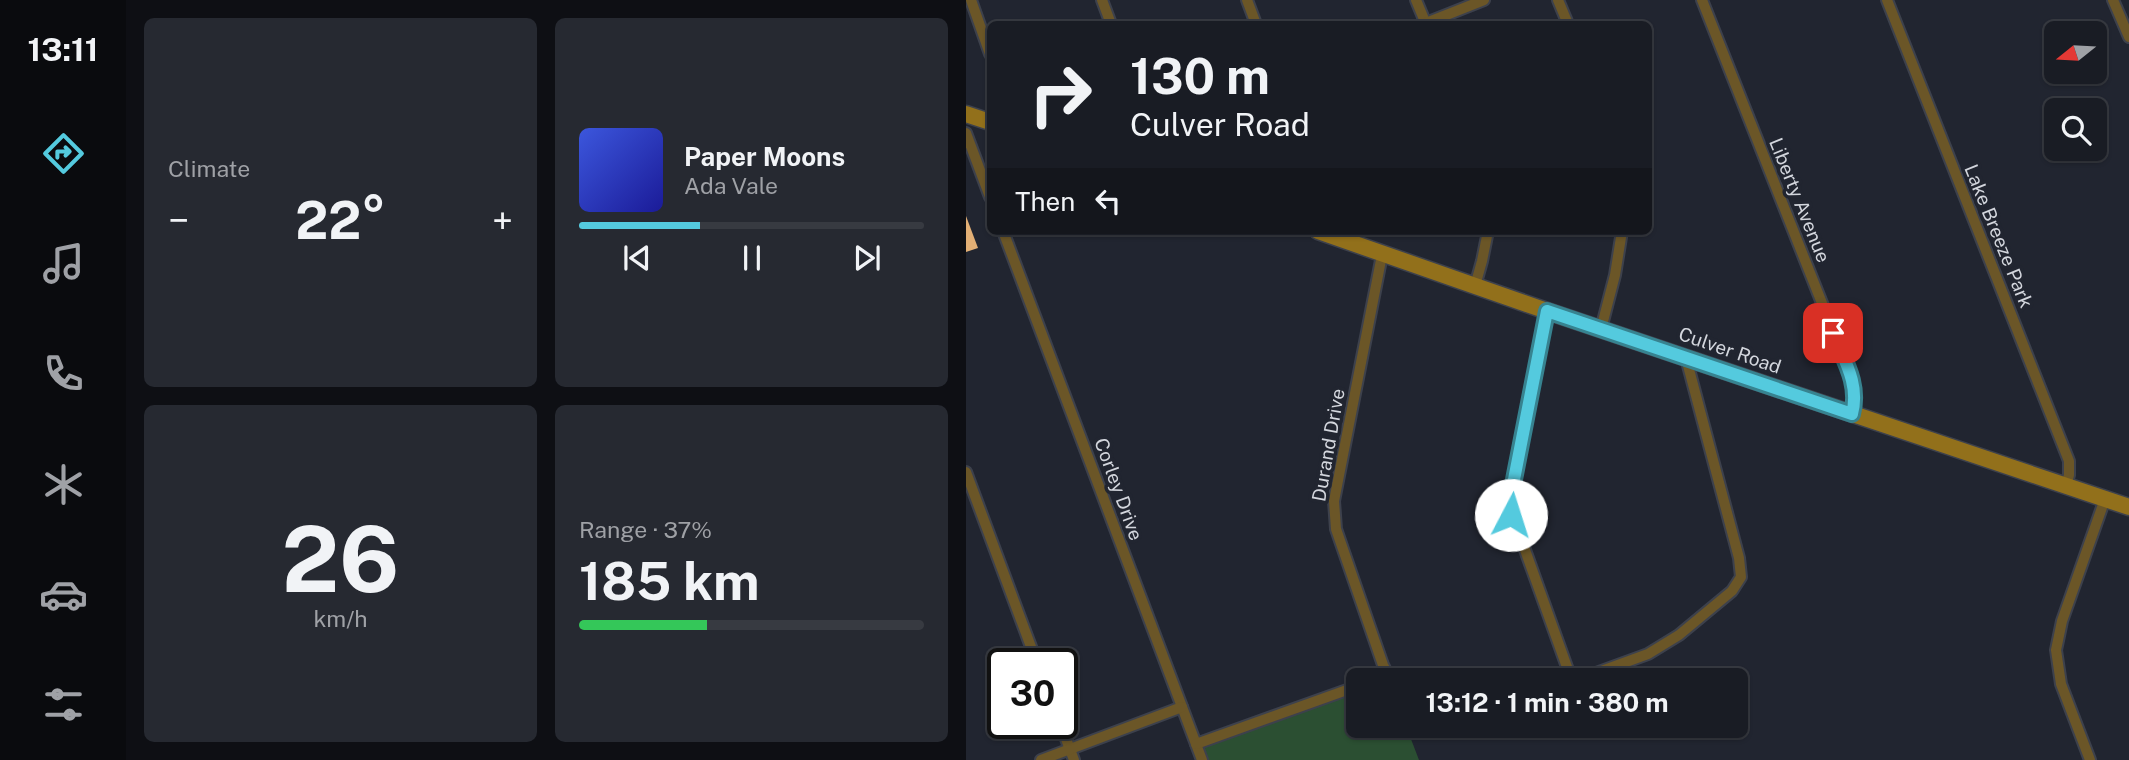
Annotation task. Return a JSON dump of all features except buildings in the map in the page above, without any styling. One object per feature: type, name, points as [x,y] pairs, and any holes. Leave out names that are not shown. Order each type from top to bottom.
[{"type":"main road","points":[[966,114],[987,121]]},
{"type":"main road","name":"Culver Road","points":[[1329,235],[2129,507]]},
{"type":"street","points":[[971,0],[987,45]]},
{"type":"street","points":[[1102,0],[1110,21]]},
{"type":"street","points":[[1247,0],[1255,21]]},
{"type":"street","points":[[1416,0],[1425,21]]},
{"type":"street","points":[[1433,21],[1484,0]]},
{"type":"street","points":[[1558,0],[1567,21]]},
{"type":"street","name":"Liberty Avenue","points":[[1702,0],[1854,384],[1855,403],[1852,414]]},
{"type":"street","name":"Lake Breeze Park","points":[[1887,0],[2070,461],[2066,486]]},
{"type":"street","points":[[2113,0],[2129,37]]},
{"type":"street","points":[[966,133],[987,189]]},
{"type":"street","name":"Corley Drive","points":[[1005,235],[1202,760]]},
{"type":"street","points":[[1475,286],[1487,235]]},
{"type":"street","points":[[1601,329],[1615,275],[1621,235]]},
{"type":"street","name":"Durand Drive","points":[[1382,255],[1334,501],[1334,515],[1340,541],[1384,668]]},
{"type":"street","points":[[1547,311],[1510,508],[1568,668]]},
{"type":"street","points":[[1609,668],[1648,654],[1679,635],[1732,591],[1741,577],[1739,558],[1686,358]]},
{"type":"street","points":[[966,472],[1031,648]]},
{"type":"street","points":[[2090,760],[2061,684],[2056,650],[2062,621],[2105,499]]},
{"type":"street","points":[[1196,744],[1346,691]]},
{"type":"street","points":[[1041,760],[1072,755],[1182,707]]},
{"type":"green space","points":[[1346,690],[1346,738],[1411,738],[1419,760],[1204,760],[1198,744]]},
{"type":"route","points":[[1511,515],[1510,500],[1547,311],[1852,414],[1855,403],[1854,384],[1833,333]]}]
